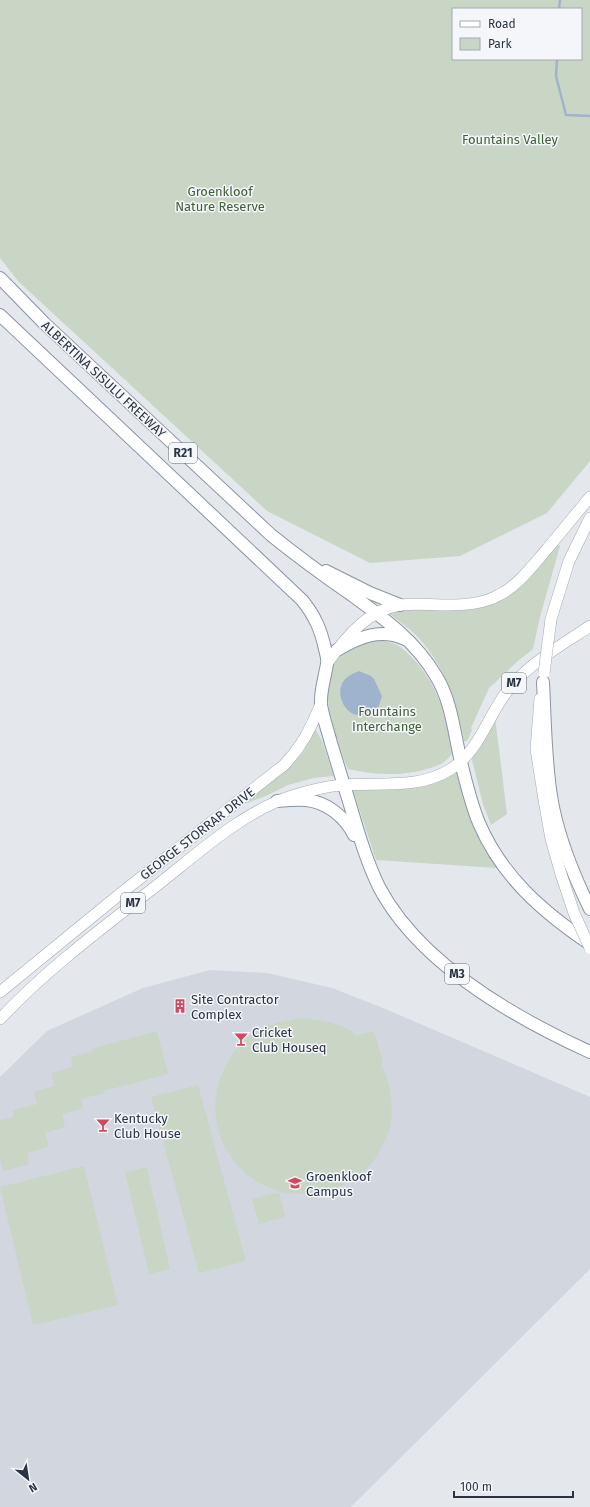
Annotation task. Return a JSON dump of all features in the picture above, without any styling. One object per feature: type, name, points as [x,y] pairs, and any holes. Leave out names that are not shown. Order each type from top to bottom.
[{"type":"highway","name":"ALBERTINA SISULU FREEWAY","points":[[0,278],[44,323],[271,535],[310,566],[391,624],[412,642],[436,676],[445,695],[451,712],[470,797],[480,824],[496,855],[503,866],[538,905],[568,929],[590,944]]},
{"type":"highway","name":"ALBERTINA SISULU FREEWAY","points":[[0,315],[302,600],[322,632],[328,662]]},
{"type":"highway","points":[[310,566],[336,575],[370,593],[400,605]]},
{"type":"highway","points":[[337,650],[356,639],[375,634],[388,634],[412,642]]},
{"type":"highway","name":"M7","points":[[321,704],[324,676],[328,662]]},
{"type":"highway","points":[[544,678],[547,761],[551,797],[573,871],[590,909]]},
{"type":"highway","name":"M3","points":[[321,704],[325,723],[364,854],[380,887],[397,915],[412,935],[443,963],[504,1006],[549,1032],[590,1052]]},
{"type":"highway","points":[[277,801],[312,801],[331,809],[345,820],[364,854]]},
{"type":"main road","name":"M7","points":[[328,662],[356,628],[377,614],[391,608],[400,605],[415,604],[457,605],[484,602],[500,595],[517,582],[590,497]]},
{"type":"main road","points":[[590,518],[569,561],[551,619],[540,700],[536,749],[546,812],[561,874],[574,913],[590,948]]},
{"type":"main road","name":"M7","points":[[343,785],[412,783],[438,776],[461,761],[475,746],[493,711],[514,683],[528,670],[590,626]]},
{"type":"main road","name":"GEORGE STORRAR DRIVE","points":[[0,992],[284,765],[297,752],[306,738],[321,704]]},
{"type":"main road","name":"GEORGE STORRAR DRIVE","points":[[0,1019],[44,976],[209,844],[238,824],[277,801],[312,790],[343,785]]},
{"type":"shaded area","name":"Groenkloof Campus","points":[[210,970],[267,973],[332,988],[383,1008],[590,1097],[590,1269],[351,1507],[0,1507],[0,1077],[47,1031],[143,988]]},
{"type":"green space","name":"Groenkloof Nature Reserve","points":[[0,0],[590,0],[590,461],[547,513],[460,556],[370,563],[267,511],[19,282],[0,258]]},
{"type":"green space","points":[[555,544],[560,546],[540,617],[533,649],[489,688],[471,728],[472,730],[467,741],[464,741],[452,695],[446,680],[430,651],[408,628],[386,611],[402,608],[475,608],[494,604],[508,596]]},
{"type":"green space","name":"Fountains Interchange","points":[[367,638],[387,641],[400,647],[414,660],[431,684],[444,711],[451,740],[452,754],[442,763],[418,771],[395,774],[371,773],[348,769],[336,742],[329,715],[327,681],[339,651]]},
{"type":"green space","points":[[495,717],[507,814],[491,825],[483,804],[471,756]]},
{"type":"green space","points":[[315,728],[323,743],[334,776],[314,778],[288,785],[266,796],[244,804],[289,768],[304,751]]},
{"type":"green space","points":[[456,768],[464,799],[476,832],[497,868],[376,860],[352,787],[376,787]]},
{"type":"green space","points":[[302,1018],[324,1021],[338,1025],[351,1031],[357,1036],[374,1031],[383,1063],[381,1064],[391,1095],[392,1111],[388,1133],[376,1157],[365,1170],[344,1185],[336,1188],[307,1194],[296,1194],[284,1193],[270,1188],[255,1180],[241,1169],[231,1157],[223,1142],[217,1126],[215,1110],[216,1093],[221,1076],[229,1059],[241,1043],[257,1031],[269,1026]]},
{"type":"green space","points":[[157,1031],[168,1074],[104,1091],[104,1093],[81,1099],[83,1108],[62,1114],[65,1127],[45,1133],[49,1147],[27,1153],[29,1164],[3,1171],[0,1157],[0,1120],[14,1117],[13,1110],[37,1104],[34,1092],[55,1086],[51,1073],[73,1067],[71,1057],[92,1052],[91,1049]]},
{"type":"green space","points":[[198,1085],[246,1261],[199,1273],[151,1097]]},
{"type":"green space","points":[[84,1166],[118,1305],[33,1325],[0,1187]]},
{"type":"green space","points":[[147,1167],[170,1269],[149,1274],[125,1172]]},
{"type":"green space","points":[[279,1192],[285,1217],[259,1224],[252,1199]]},
{"type":"water","points":[[359,671],[371,676],[374,679],[382,696],[378,709],[360,715],[350,712],[347,709],[341,699],[340,694],[340,689],[345,679]]},
{"type":"waterway","points":[[559,8],[560,0]]},
{"type":"waterway","points":[[557,60],[556,76],[566,115],[590,116]]},
{"type":"place","name":"Site Contractor Complex","points":[[180,1006]]},
{"type":"place","name":"Cricket Club Houseq","points":[[241,1039]]},
{"type":"place","name":"Kentucky Club House","points":[[103,1125]]},
{"type":"place","name":"Groenkloof Campus","points":[[295,1183]]},
{"type":"park label","name":"Fountains Valley","points":[[510,139]]}]
